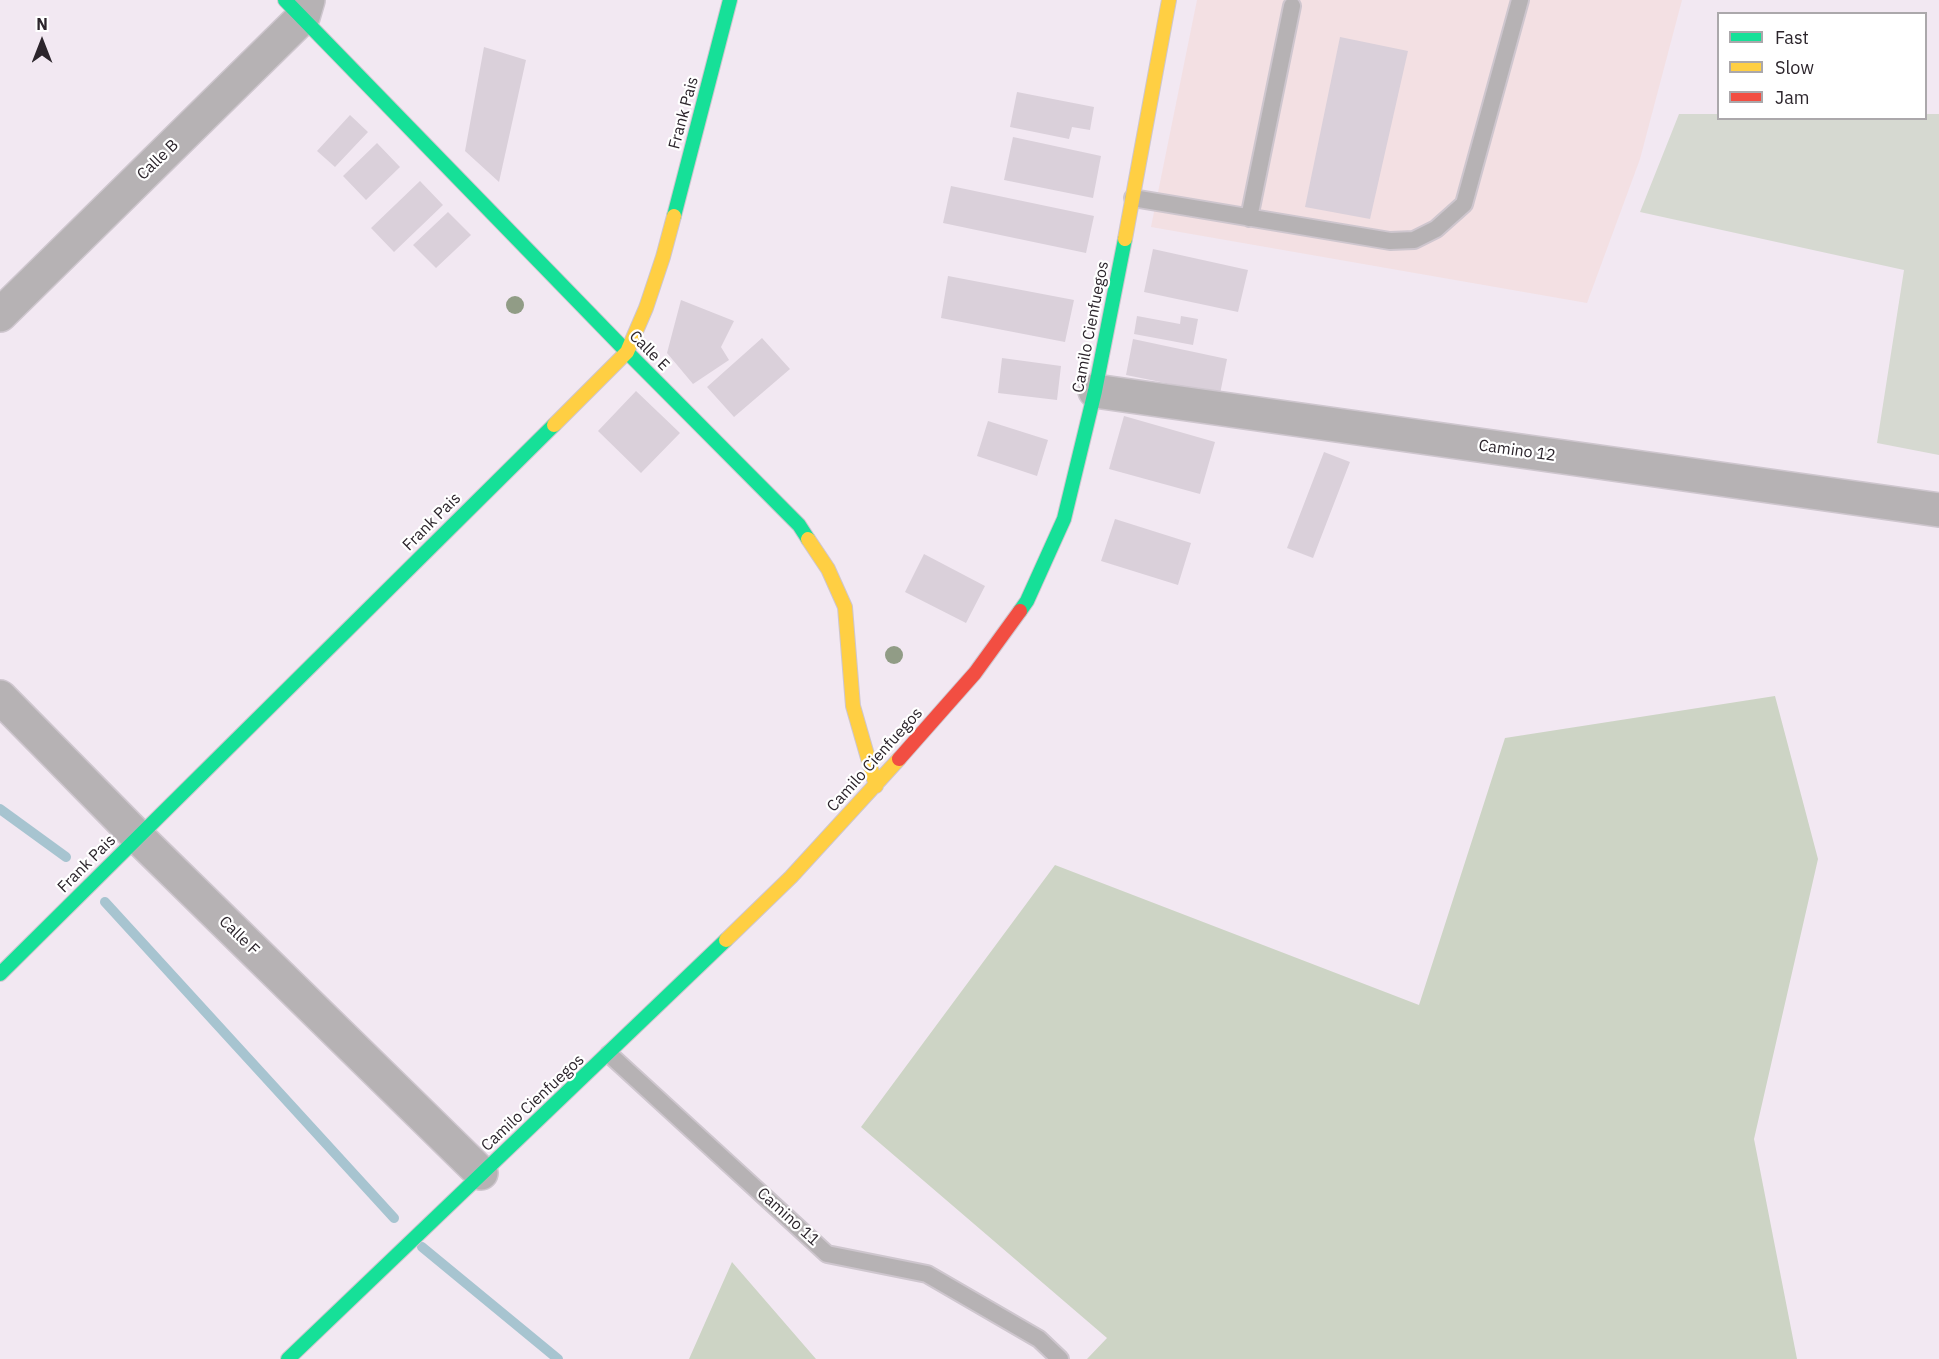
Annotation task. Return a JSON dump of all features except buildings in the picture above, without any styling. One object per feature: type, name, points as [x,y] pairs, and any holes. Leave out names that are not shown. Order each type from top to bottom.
[{"type":"street","name":"Frank Pais","points":[[0,974],[627,352],[646,308],[663,257],[730,0]]},
{"type":"street","name":"Camilo Cienfuegos","points":[[288,1359],[481,1173],[609,1054],[791,877],[876,786],[975,673],[1027,601],[1064,519],[1095,391],[1169,0]]},
{"type":"street","name":"Calle E","points":[[299,6],[627,352],[799,525],[828,569],[845,607],[853,706],[876,786]]},
{"type":"street","name":"Calle B","points":[[0,315],[299,6]]},
{"type":"street","name":"Camino 12","points":[[1095,391],[1939,510]]},
{"type":"street","name":"Calle F","points":[[0,697],[138,837],[481,1173]]},
{"type":"lane","points":[[1133,198],[1390,241],[1414,240],[1436,230],[1464,204],[1520,0]]},
{"type":"lane","points":[[1249,218],[1292,6]]},
{"type":"lane","name":"Camino 11","points":[[609,1054],[827,1254],[927,1274],[1039,1338],[1060,1359]]},
{"type":"shaded area","points":[[1197,0],[1682,0],[1640,159],[1587,303],[1151,227]]},
{"type":"shaded area","points":[[1679,114],[1717,114],[1717,120],[1927,120],[1927,114],[1939,114],[1939,455],[1877,443],[1904,270],[1640,212]]},
{"type":"green space","points":[[1775,696],[1818,859],[1754,1139],[1797,1359],[1087,1359],[1107,1338],[861,1127],[1055,865],[1419,1005],[1505,738]]},
{"type":"green space","points":[[732,1262],[816,1359],[689,1359]]},
{"type":"waterway","points":[[0,809],[66,857]]},
{"type":"waterway","points":[[105,902],[394,1218]]},
{"type":"waterway","points":[[422,1247],[558,1359]]},
{"type":"traffic: fast","points":[[285,0],[627,352],[799,525],[808,539]]},
{"type":"traffic: fast","points":[[674,216],[730,0]]},
{"type":"traffic: fast","points":[[1020,611],[1027,601],[1064,519],[1095,391],[1125,239]]},
{"type":"traffic: fast","points":[[0,974],[554,425]]},
{"type":"traffic: fast","points":[[288,1359],[726,940]]},
{"type":"traffic: slow","points":[[1125,239],[1169,0]]},
{"type":"traffic: slow","points":[[554,425],[627,352],[646,308],[674,216]]},
{"type":"traffic: slow","points":[[808,539],[828,569],[845,607],[853,706],[876,786]]},
{"type":"traffic: slow","points":[[726,940],[791,877],[899,759]]},
{"type":"traffic: jam","points":[[899,759],[975,673],[1020,611]]}]
